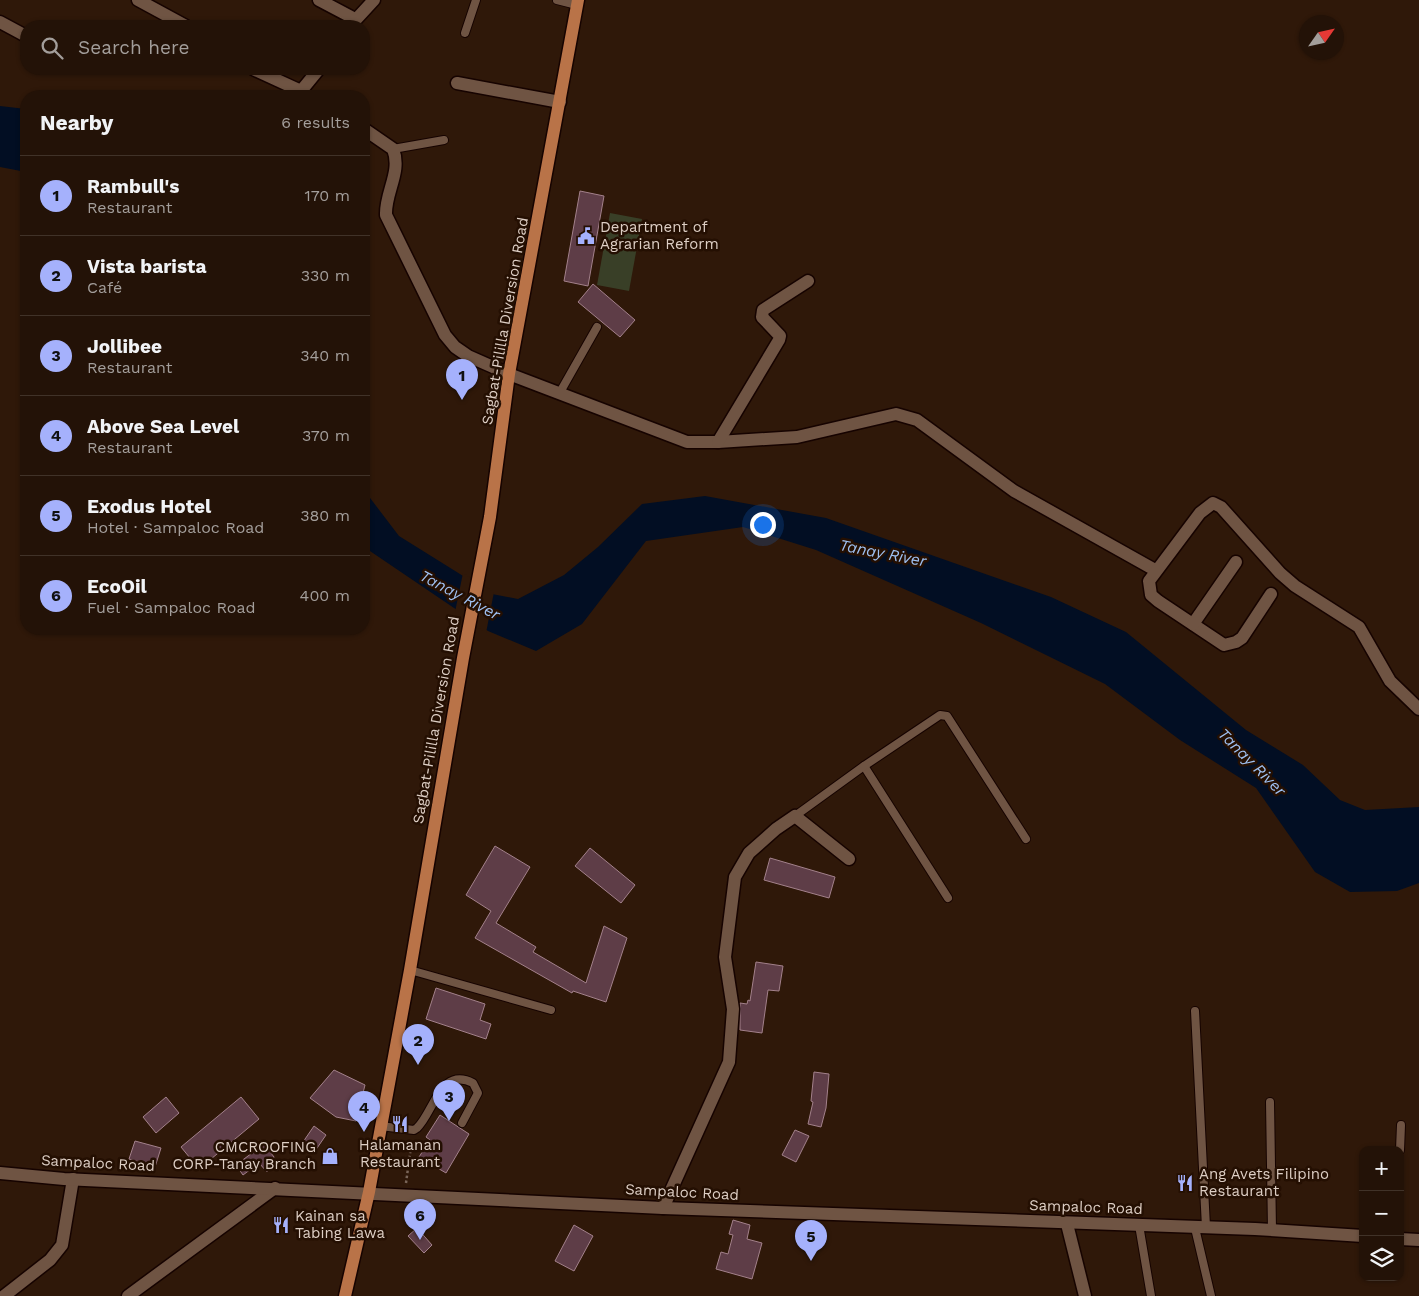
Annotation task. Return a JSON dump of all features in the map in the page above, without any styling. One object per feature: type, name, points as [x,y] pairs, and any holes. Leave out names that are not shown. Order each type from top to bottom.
[{"type":"main road","name":"Sagbat-Pililla Diversion Road","points":[[345,1296],[369,1192],[410,970],[463,658],[490,517],[510,374],[578,3]]},
{"type":"street","points":[[138,0],[175,20]]},
{"type":"street","points":[[321,0],[349,20]]},
{"type":"street","points":[[356,20],[374,0]]},
{"type":"street","points":[[0,22],[20,33]]},
{"type":"street","points":[[266,75],[299,90]]},
{"type":"street","points":[[308,90],[316,75]]},
{"type":"street","points":[[457,83],[560,102]]},
{"type":"street","points":[[370,133],[393,149],[396,171],[385,206],[386,215],[445,335],[455,347],[468,356],[559,394],[687,442],[797,437],[896,414],[907,416],[917,420],[1014,491],[1155,570]]},
{"type":"street","points":[[718,442],[779,340],[780,336],[776,330],[762,317],[763,310],[808,281]]},
{"type":"street","points":[[1271,594],[1242,638],[1230,645],[1216,642],[1151,595],[1149,581],[1155,570],[1200,513],[1213,503],[1221,507],[1262,555],[1295,586],[1359,628],[1390,681],[1419,710]]},
{"type":"street","points":[[1193,624],[1236,562]]},
{"type":"street","points":[[663,1208],[729,1062],[733,1009],[725,957],[735,877],[748,853],[783,823],[795,816],[849,859]]},
{"type":"street","name":"Sampaloc Road","points":[[0,1173],[73,1179],[369,1192],[663,1208],[1067,1224],[1201,1227],[1359,1236]]},
{"type":"street","points":[[4,1296],[50,1260],[62,1246],[73,1179]]},
{"type":"street","points":[[128,1296],[275,1188]]},
{"type":"street","points":[[1067,1224],[1085,1296]]},
{"type":"street","points":[[1404,1239],[1419,1240]]},
{"type":"lane","points":[[465,33],[476,0]]},
{"type":"lane","points":[[557,0],[578,3]]},
{"type":"lane","points":[[393,149],[444,140]]},
{"type":"lane","points":[[559,394],[597,327]]},
{"type":"lane","points":[[795,816],[864,766],[940,715],[947,716],[1026,839]]},
{"type":"lane","points":[[864,766],[948,898]]},
{"type":"lane","points":[[410,970],[551,1010]]},
{"type":"lane","points":[[1194,1011],[1201,1227],[1211,1296]]},
{"type":"lane","points":[[380,1126],[414,1130],[420,1126],[446,1083],[459,1079],[473,1083],[478,1093],[462,1123]]},
{"type":"lane","points":[[1270,1102],[1272,1230]]},
{"type":"lane","points":[[1400,1146],[1401,1125]]},
{"type":"lane","points":[[1139,1225],[1152,1296]]},
{"type":"path","points":[[405,1194],[414,1130]]},
{"type":"green space","points":[[610,213],[642,219],[629,291],[597,285]]},
{"type":"water","points":[[0,106],[20,108],[20,171],[0,167]]},
{"type":"water","name":"Tanay River","points":[[705,496],[826,518],[1051,597],[1126,632],[1246,730],[1303,765],[1340,800],[1365,810],[1419,807],[1419,883],[1397,891],[1350,892],[1315,872],[1256,788],[1180,740],[1105,684],[981,623],[816,550],[743,527],[646,541],[582,624],[536,651],[488,631],[370,551],[370,498],[399,536],[492,594],[518,599],[564,575],[598,547],[642,504]]},
{"type":"pier","points":[[463,573],[494,592],[486,633],[455,612]]},
{"type":"building","points":[[580,191],[604,196],[588,286],[564,281]]},
{"type":"building","points":[[593,284],[635,320],[620,337],[578,302]]},
{"type":"building","points":[[495,846],[530,867],[496,923],[536,947],[533,952],[586,983],[604,926],[627,938],[606,1002],[573,991],[572,993],[475,938],[491,911],[466,895]]},
{"type":"building","points":[[590,848],[635,885],[621,903],[575,866]]},
{"type":"building","points":[[770,858],[835,877],[829,898],[764,880]]},
{"type":"building","points":[[756,962],[783,966],[779,991],[768,990],[762,1033],[740,1030],[740,1003],[747,1004],[748,1000],[750,1001]]},
{"type":"building","points":[[436,988],[485,1004],[480,1020],[491,1024],[486,1039],[426,1019]]},
{"type":"building","points":[[334,1070],[365,1085],[356,1121],[336,1117],[310,1098]]},
{"type":"building","points":[[814,1072],[829,1074],[826,1108],[821,1127],[808,1124],[813,1102],[811,1101]]},
{"type":"building","points":[[166,1097],[179,1113],[156,1133],[143,1117]]},
{"type":"building","points":[[241,1097],[259,1119],[199,1169],[181,1147]]},
{"type":"building","points":[[440,1115],[469,1134],[446,1173],[419,1157],[430,1140],[426,1137]]},
{"type":"building","points":[[314,1126],[326,1135],[315,1151],[303,1142]]},
{"type":"building","points":[[795,1130],[809,1136],[796,1162],[782,1155]]},
{"type":"building","points":[[135,1141],[161,1148],[155,1167],[129,1159]]},
{"type":"building","points":[[264,1144],[274,1157],[267,1172],[259,1163],[243,1175],[236,1165]]},
{"type":"building","points":[[733,1220],[750,1225],[747,1239],[762,1243],[752,1279],[716,1269],[721,1252],[728,1254],[733,1235],[729,1234]]},
{"type":"building","points":[[574,1225],[593,1236],[574,1271],[555,1261]]},
{"type":"building","points":[[417,1228],[432,1245],[424,1253],[408,1236]]},
{"type":"place","name":"Department of Agrarian Reform","points":[[586,236]]},
{"type":"place","name":"Rambull's","points":[[462,400]]},
{"type":"place","name":"Vista barista","points":[[418,1065]]},
{"type":"place","name":"Jollibee","points":[[449,1121]]},
{"type":"place","name":"Halamanan Restaurant","points":[[400,1124]]},
{"type":"place","name":"Above Sea Level","points":[[364,1132]]},
{"type":"place","name":"CMCROOFING CORP-Tanay Branch","points":[[330,1156]]},
{"type":"place","name":"Ang Avets Filipino Restaurant","points":[[1185,1183]]},
{"type":"place","name":"Kainan sa Tabing Lawa","points":[[281,1225]]},
{"type":"place","name":"EcoOil","points":[[420,1240]]},
{"type":"place","name":"Exodus Hotel","points":[[811,1261]]}]
